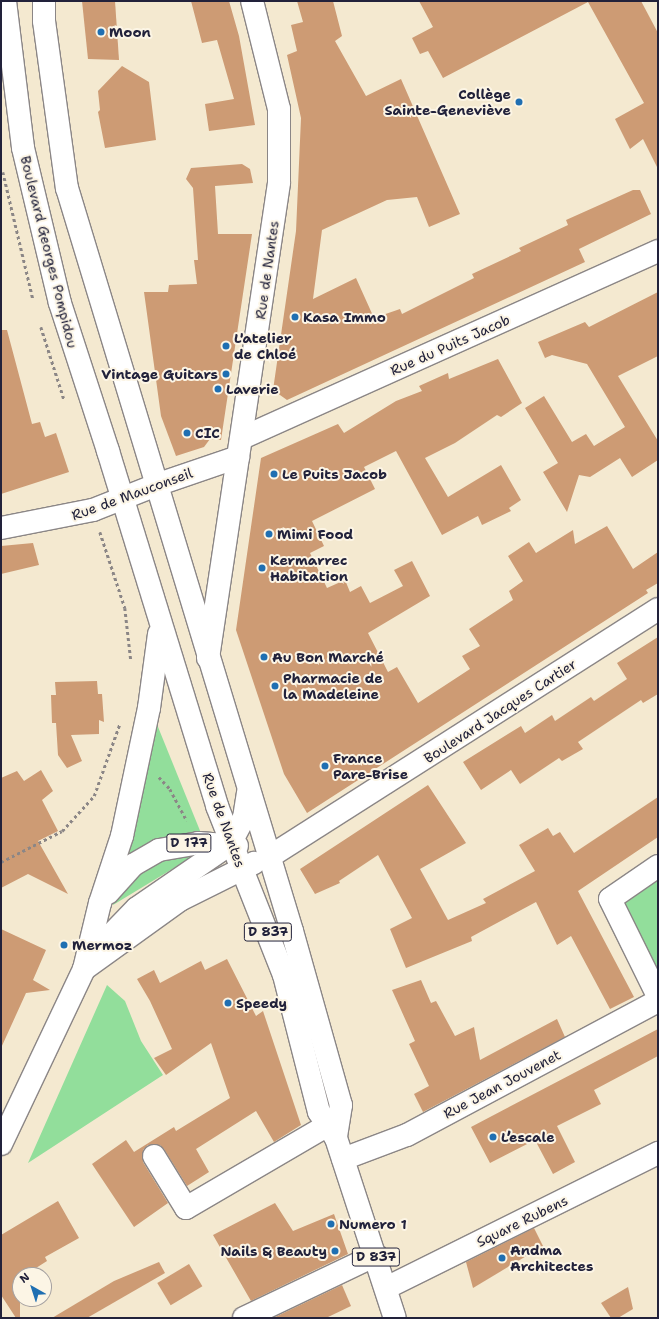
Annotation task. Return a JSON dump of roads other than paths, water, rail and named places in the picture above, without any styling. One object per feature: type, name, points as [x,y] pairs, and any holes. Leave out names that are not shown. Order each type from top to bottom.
[{"type":"main road","name":"Boulevard Georges Pompidou","points":[[5,1],[23,148],[60,304],[122,498]]},
{"type":"main road","points":[[44,1],[44,22],[67,188],[156,485]]},
{"type":"main road","name":"Rue de Nantes","points":[[208,658],[279,182],[280,109],[252,1]]},
{"type":"main road","name":"Rue du Puits Jacob","points":[[240,447],[658,251]]},
{"type":"main road","name":"Rue de Mauconseil","points":[[1,528],[93,510],[156,485],[240,447]]},
{"type":"main road","name":"Rue de Nantes","points":[[156,485],[208,658],[247,796],[271,855],[279,889],[340,1105],[332,1132]]},
{"type":"main road","name":"Rue de Nantes","points":[[122,498],[160,624],[230,844],[235,872],[265,923],[284,975],[319,1112],[332,1132],[343,1160],[376,1254],[395,1318]]},
{"type":"main road","name":"Boulevard Jacques Cartier","points":[[84,969],[180,900],[271,855],[658,609]]},
{"type":"main road","points":[[1,1144],[84,969],[100,903],[122,836],[155,675],[160,624]]},
{"type":"main road","name":"D 177","points":[[101,957],[109,937],[125,918],[230,844],[241,826],[247,796]]},
{"type":"main road","name":"D 177","points":[[100,903],[120,877],[146,856],[172,846],[198,843],[230,844],[271,855]]},
{"type":"main road","points":[[658,866],[610,899],[658,996]]},
{"type":"main road","name":"Rue Jean Jouvenet","points":[[343,1160],[407,1135],[658,1001]]},
{"type":"main road","points":[[154,1156],[186,1208],[332,1132]]},
{"type":"main road","name":"Square Rubens","points":[[386,1288],[658,1153]]},
{"type":"main road","points":[[244,1318],[376,1254]]},
{"type":"place","name":"Moon","points":[[101,32]]},
{"type":"place","name":"Collège Sainte-Geneviève","points":[[519,102]]},
{"type":"place","name":"Kasa Immo","points":[[295,317]]},
{"type":"place","name":"L'atelier de Chloé","points":[[226,346]]},
{"type":"place","name":"Vintage Guitars","points":[[226,374]]},
{"type":"place","name":"Laverie","points":[[218,389]]},
{"type":"place","name":"CIC","points":[[187,433]]},
{"type":"place","name":"Le Puits Jacob","points":[[274,474]]},
{"type":"place","name":"Mimi Food","points":[[269,534]]},
{"type":"place","name":"Kermarrec Habitation","points":[[262,568]]},
{"type":"place","name":"Au Bon Marché","points":[[264,657]]},
{"type":"place","name":"Pharmacie de la Madeleine","points":[[275,686]]},
{"type":"place","name":"France Pare-Brise","points":[[325,766]]},
{"type":"place","name":"Mermoz","points":[[64,945]]},
{"type":"place","name":"Speedy","points":[[228,1003]]},
{"type":"place","name":"L’escale","points":[[493,1137]]},
{"type":"place","name":"Numero 1","points":[[331,1224]]},
{"type":"place","name":"Nails & Beauty","points":[[335,1251]]},
{"type":"place","name":"Andma Architectes","points":[[502,1258]]}]
